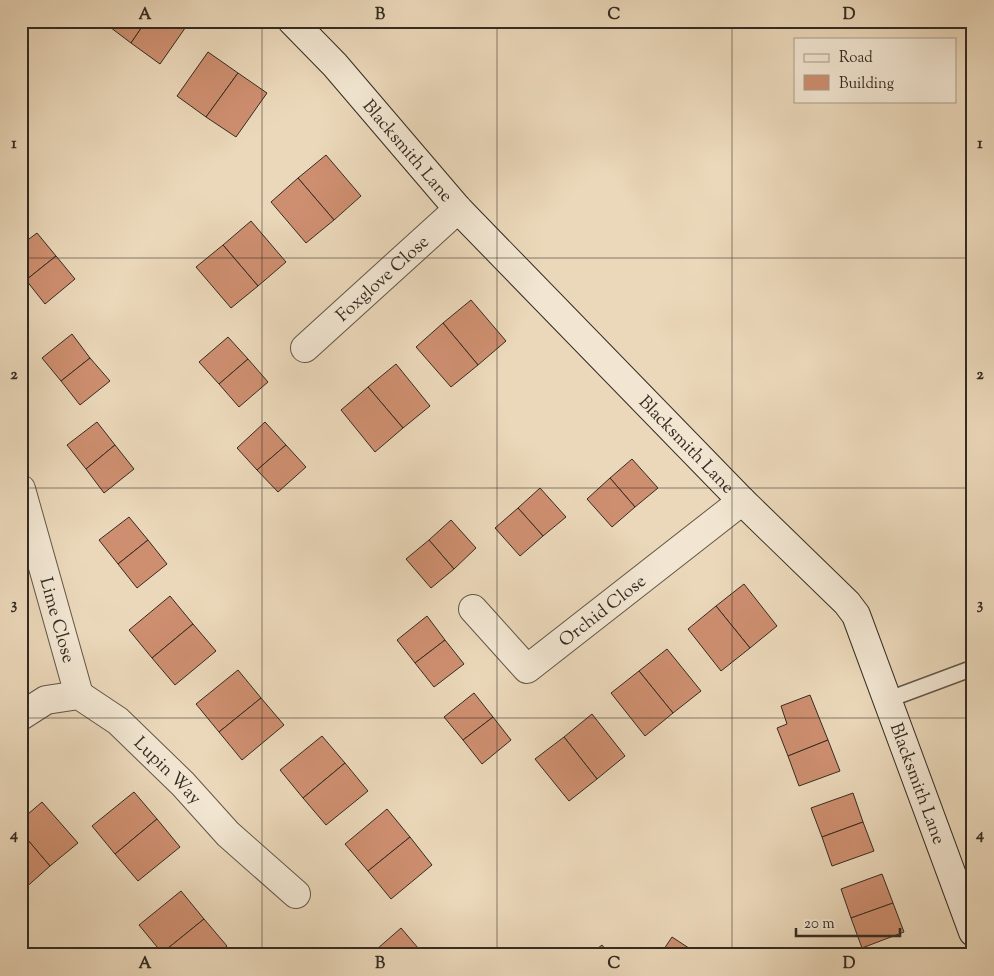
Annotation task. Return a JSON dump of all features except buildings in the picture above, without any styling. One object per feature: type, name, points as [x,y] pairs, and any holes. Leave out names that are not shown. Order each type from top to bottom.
[{"type":"street","name":"Blacksmith Lane","points":[[292,21],[335,65],[458,209],[742,502],[847,603],[856,615],[973,932]]},
{"type":"street","name":"Foxglove Close","points":[[305,348],[458,209]]},
{"type":"street","name":"Lime Close","points":[[21,489],[78,695]]},
{"type":"street","name":"Orchid Close","points":[[473,609],[527,669],[742,502]]},
{"type":"street","points":[[21,716],[46,700],[78,695]]},
{"type":"street","name":"Lupin Way","points":[[78,695],[118,721],[183,784],[228,834],[296,894]]},
{"type":"lane","points":[[887,700],[973,668]]}]
